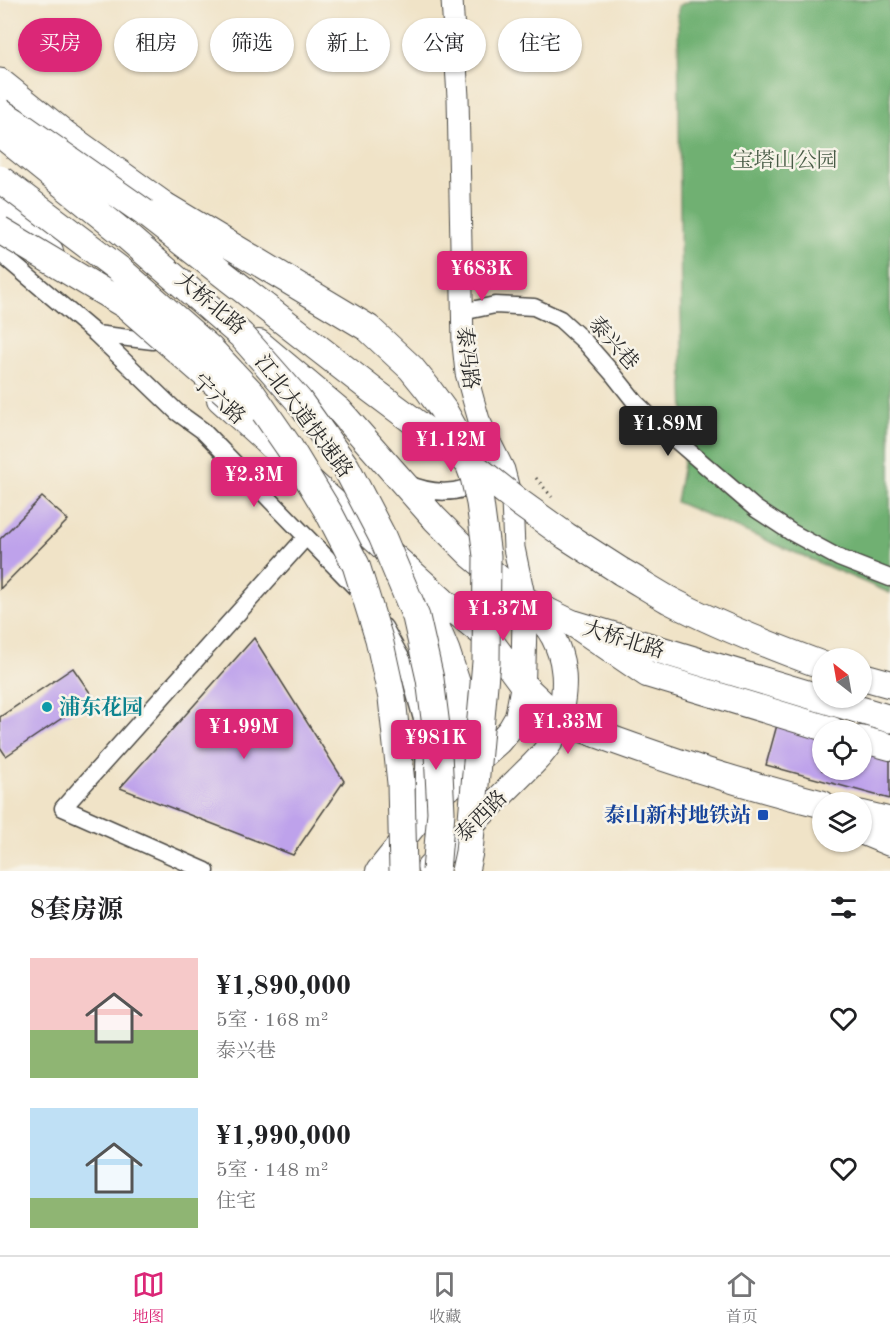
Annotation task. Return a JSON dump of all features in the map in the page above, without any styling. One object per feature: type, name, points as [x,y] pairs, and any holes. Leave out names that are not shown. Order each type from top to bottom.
[{"type":"highway","points":[[0,82],[66,135],[165,206],[368,328],[411,368],[444,411],[459,438],[474,477],[480,502],[487,556],[486,662],[469,852],[465,871]]},
{"type":"highway","points":[[0,112],[145,213],[372,390],[566,536],[669,599],[715,622],[812,661]]},
{"type":"highway","name":"江北大道快速路","points":[[0,134],[123,233],[241,335],[298,401],[346,467],[382,536],[416,617],[428,669],[436,734],[441,812],[436,871]]},
{"type":"highway","name":"江北大道快速路","points":[[0,179],[120,270],[210,349],[253,395],[289,447],[329,513],[357,565],[379,639],[392,698],[401,783],[403,871]]},
{"type":"highway","points":[[0,230],[127,306],[289,447]]},
{"type":"highway","points":[[397,560],[434,622],[458,688],[451,785]]},
{"type":"highway","name":"大桥北路","points":[[574,624],[890,718]]},
{"type":"highway","points":[[872,679],[890,684]]},
{"type":"highway","points":[[560,720],[635,749],[768,791],[812,802]]},
{"type":"highway","points":[[872,817],[890,821]]},
{"type":"main road","name":"大桥北路","points":[[0,120],[164,264],[340,411],[435,519],[472,556],[525,600],[574,624]]},
{"type":"main road","name":"宁六路","points":[[0,208],[153,341],[442,601],[488,638],[523,685],[560,720]]},
{"type":"main road","name":"泰西路","points":[[378,871],[423,815],[451,785],[499,742],[518,717],[523,685],[525,600]]},
{"type":"main road","name":"泰西路","points":[[425,871],[546,750],[555,736],[560,720],[564,669],[552,635],[525,600]]},
{"type":"main road","points":[[574,624],[647,674],[812,724]]},
{"type":"main road","points":[[872,742],[890,747]]},
{"type":"main road","points":[[768,791],[812,810]]},
{"type":"main road","points":[[872,836],[890,843]]},
{"type":"street","name":"泰冯路","points":[[452,0],[458,97],[462,312],[466,373],[479,420],[504,470],[512,501],[514,548],[525,600]]},
{"type":"street","points":[[0,253],[96,334],[177,412],[202,430],[371,604],[409,672],[425,730],[423,815]]},
{"type":"street","name":"泰兴巷","points":[[462,312],[495,305],[534,307],[560,319],[614,374],[636,403],[756,509],[791,532],[839,558],[890,578]]},
{"type":"street","points":[[96,334],[153,341]]},
{"type":"street","points":[[401,480],[418,489],[443,492],[471,487],[490,469],[492,447]]},
{"type":"street","points":[[206,871],[63,808],[306,537]]},
{"type":"green space","name":"宝塔山公园","points":[[692,0],[890,0],[890,593],[676,502],[685,453],[681,313],[678,6]]},
{"type":"building","points":[[42,497],[68,520],[0,589],[0,539]]},
{"type":"building","points":[[254,638],[344,781],[293,855],[120,788]]},
{"type":"building","name":"浦东花园","points":[[73,668],[93,697],[6,756],[0,747],[0,717]]},
{"type":"building","points":[[780,714],[812,726],[812,778],[766,765]]},
{"type":"building","points":[[872,738],[890,743],[890,799],[872,794],[872,792],[821,780],[872,780]]},
{"type":"place","name":"浦东花园","points":[[47,707]]},
{"type":"place","name":"泰山新村地铁站","points":[[763,815]]}]
